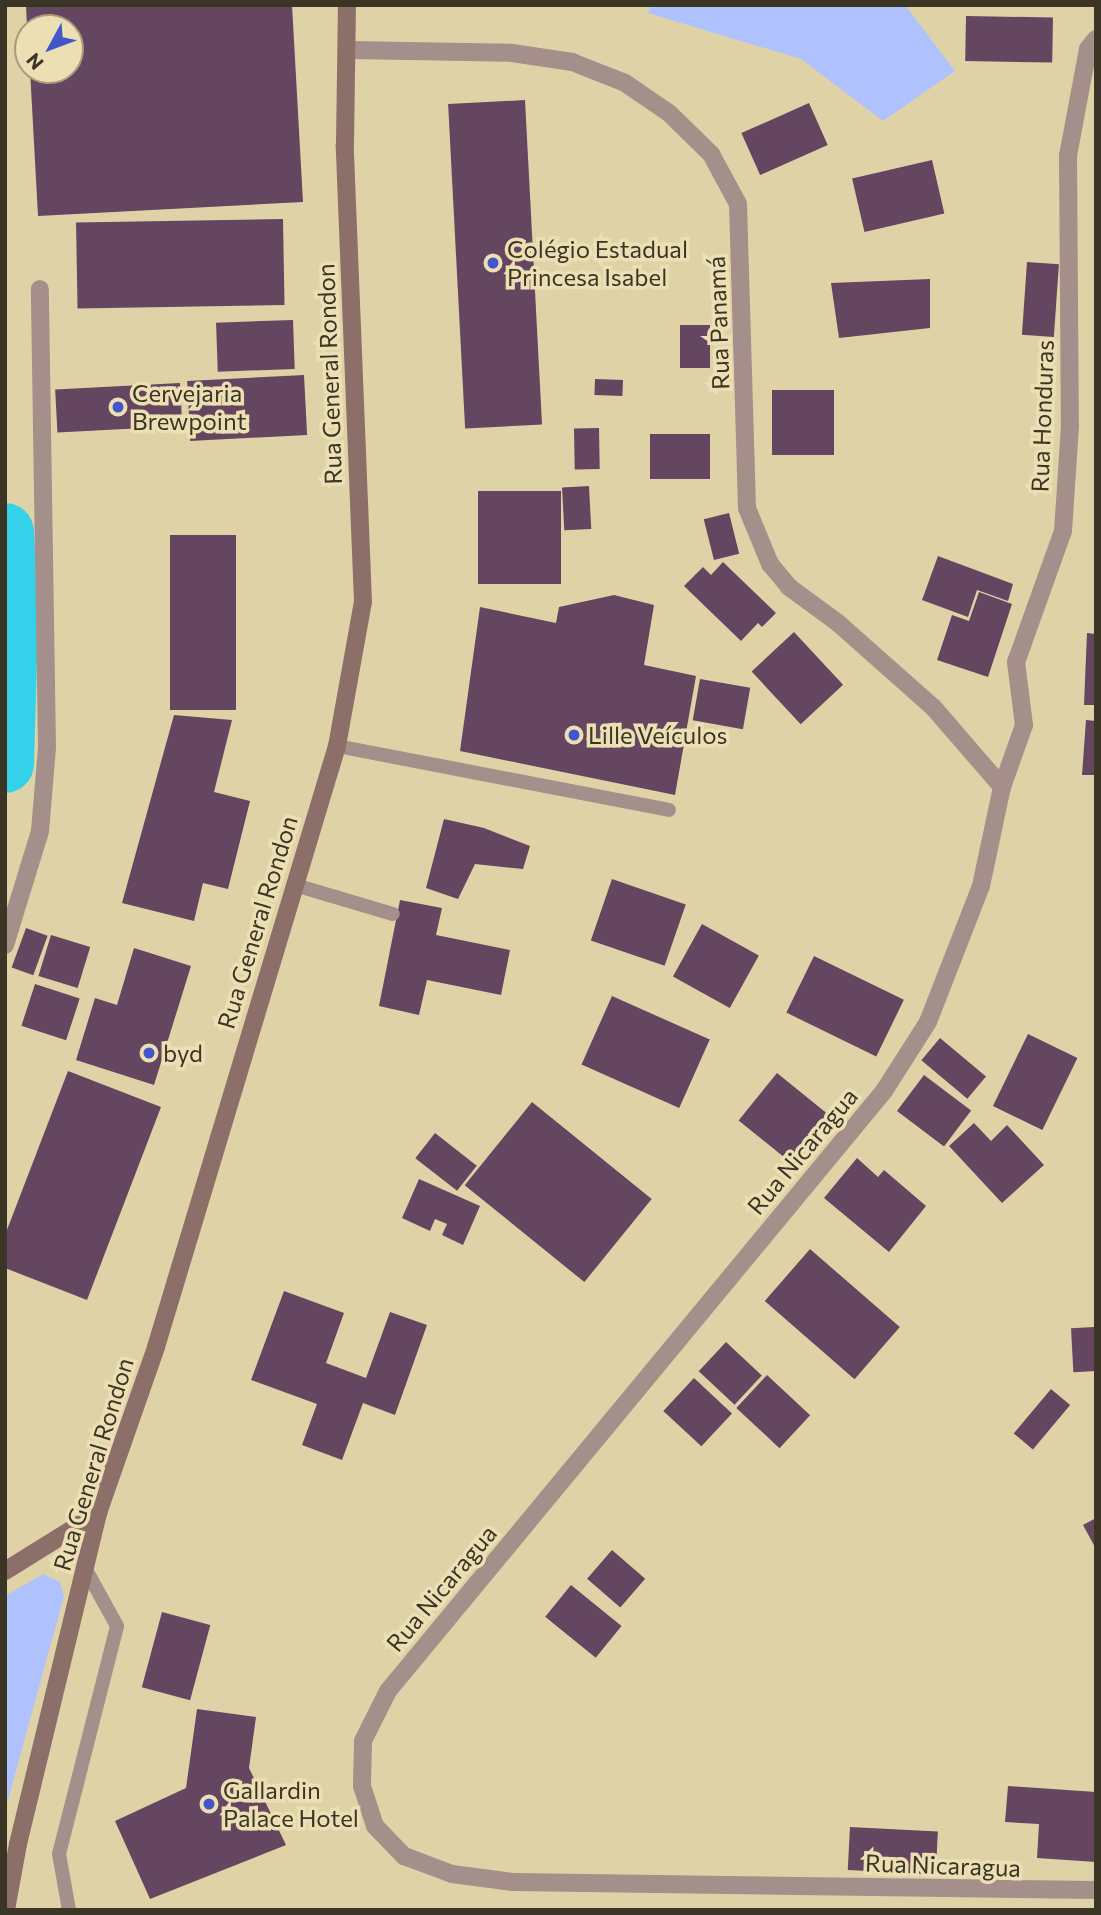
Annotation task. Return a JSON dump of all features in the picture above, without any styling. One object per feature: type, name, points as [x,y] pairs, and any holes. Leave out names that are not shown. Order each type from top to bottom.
[{"type":"main road","name":"Rua General Rondon","points":[[6,1910],[18,1844],[98,1513],[156,1347],[337,746],[363,602],[345,145],[347,5]]},
{"type":"main road","points":[[5,1571],[98,1513]]},
{"type":"street","name":"Rua Honduras","points":[[1002,787],[1024,725],[1016,662],[1063,531],[1070,426],[1068,156],[1088,49],[1096,39]]},
{"type":"street","name":"Rua Panamá","points":[[348,50],[512,53],[572,62],[625,83],[669,113],[711,154],[738,204],[747,508],[770,564],[789,587],[933,707],[1002,787]]},
{"type":"street","points":[[5,945],[40,831],[47,747],[40,289]]},
{"type":"street","name":"Rua Nicaragua","points":[[1002,787],[981,886],[928,1022],[884,1091],[388,1691],[363,1741],[362,1786],[375,1826],[404,1856],[452,1874],[513,1882],[1096,1890]]},
{"type":"lane","points":[[337,746],[668,810]]},
{"type":"lane","points":[[295,885],[393,914]]},
{"type":"lane","points":[[69,1910],[59,1854],[117,1626],[85,1568]]},
{"type":"shaded area","points":[[650,5],[905,5],[955,71],[883,121],[801,59],[648,13]]},
{"type":"shaded area","points":[[43,1574],[60,1582],[64,1596],[5,1811],[5,1596]]},
{"type":"building","points":[[26,5],[292,5],[303,202],[38,216],[31,84],[84,84],[84,14],[26,14]]},
{"type":"building","points":[[966,16],[1053,18],[1052,63],[965,61]]},
{"type":"building","name":"Colégio Estadual Princesa Isabel","points":[[525,100],[542,425],[465,429],[448,104]]},
{"type":"building","points":[[809,103],[828,145],[760,175],[741,133]]},
{"type":"building","points":[[932,160],[944,214],[864,232],[852,178]]},
{"type":"building","points":[[283,219],[285,305],[78,309],[76,223]]},
{"type":"building","points":[[1027,262],[1059,264],[1054,337],[1022,335]]},
{"type":"building","points":[[930,279],[930,328],[839,338],[831,283]]},
{"type":"building","points":[[293,320],[295,369],[218,372],[216,323]]},
{"type":"building","points":[[680,325],[710,325],[710,368],[680,368]]},
{"type":"building","points":[[304,375],[307,435],[190,441],[187,381]]},
{"type":"building","points":[[595,379],[623,380],[622,396],[594,395]]},
{"type":"building","name":"Cervejaria Brewpoint","points":[[180,383],[182,426],[57,432],[55,390]]},
{"type":"building","points":[[772,390],[834,390],[834,455],[772,455]]},
{"type":"building","points":[[574,428],[599,428],[600,469],[575,469]]},
{"type":"building","points":[[650,434],[710,434],[710,479],[650,479]]},
{"type":"building","points":[[589,486],[591,529],[564,530],[562,487]]},
{"type":"building","points":[[478,491],[561,491],[561,584],[478,584]]},
{"type":"building","points":[[729,513],[739,554],[714,560],[704,519]]},
{"type":"building","points":[[170,535],[236,535],[236,710],[170,710]]},
{"type":"building","points":[[938,556],[1013,584],[1008,601],[977,590],[968,617],[922,600]]},
{"type":"building","points":[[723,562],[776,613],[762,627],[758,623],[741,641],[684,586],[703,567],[711,575]]},
{"type":"building","points":[[979,592],[1012,604],[988,677],[937,660],[952,615],[969,621]]},
{"type":"building","points":[[614,595],[654,605],[644,665],[696,676],[675,795],[460,751],[480,607],[556,623],[559,607]]},
{"type":"building","points":[[794,632],[843,685],[801,724],[752,672]]},
{"type":"building","points":[[1087,633],[1096,634],[1096,705],[1084,705]]},
{"type":"building","points":[[700,679],[750,688],[743,729],[693,720]]},
{"type":"building","points":[[174,715],[232,720],[214,792],[250,801],[228,889],[203,883],[194,921],[122,903]]},
{"type":"building","points":[[1086,720],[1096,721],[1096,775],[1082,775]]},
{"type":"building","points":[[444,819],[484,828],[530,846],[523,869],[475,864],[458,899],[426,888]]},
{"type":"building","points":[[612,879],[686,904],[665,966],[591,940]]},
{"type":"building","points":[[400,900],[442,908],[436,935],[510,950],[501,995],[427,980],[419,1015],[379,1006]]},
{"type":"building","points":[[702,924],[759,956],[730,1008],[673,976]]},
{"type":"building","points":[[26,928],[48,936],[33,975],[12,967]]},
{"type":"building","points":[[51,935],[90,947],[78,988],[38,976]]},
{"type":"building","points":[[134,948],[191,966],[154,1085],[76,1060],[95,998],[117,1005]]},
{"type":"building","points":[[814,956],[904,1000],[876,1056],[786,1013]]},
{"type":"building","points":[[35,984],[80,999],[66,1040],[21,1026]]},
{"type":"building","points":[[612,996],[710,1040],[679,1108],[581,1065]]},
{"type":"building","points":[[1028,1034],[1077,1058],[1042,1130],[993,1106]]},
{"type":"building","points":[[940,1038],[986,1077],[967,1099],[921,1060]]},
{"type":"building","points":[[68,1071],[161,1107],[87,1300],[5,1268],[5,1235]]},
{"type":"building","points":[[777,1073],[831,1117],[793,1164],[739,1120]]},
{"type":"building","points":[[924,1075],[971,1111],[944,1146],[897,1111]]},
{"type":"building","points":[[532,1102],[652,1199],[584,1282],[465,1185]]},
{"type":"building","points":[[974,1123],[991,1141],[1007,1125],[1044,1165],[1002,1203],[949,1146]]},
{"type":"building","points":[[435,1133],[477,1166],[457,1191],[415,1158]]},
{"type":"building","points":[[857,1158],[878,1177],[884,1170],[926,1206],[889,1252],[824,1198]]},
{"type":"building","points":[[419,1179],[480,1206],[463,1245],[442,1235],[447,1224],[435,1219],[430,1231],[402,1218]]},
{"type":"building","points":[[810,1249],[900,1327],[855,1379],[765,1301]]},
{"type":"building","points":[[284,1291],[344,1313],[326,1363],[366,1378],[390,1312],[427,1325],[395,1415],[363,1403],[342,1460],[302,1445],[317,1404],[251,1380]]},
{"type":"building","points":[[1094,1327],[1096,1371],[1073,1372],[1071,1328]]},
{"type":"building","points":[[726,1342],[762,1375],[735,1405],[699,1371]]},
{"type":"building","points":[[767,1375],[810,1415],[779,1448],[736,1408]]},
{"type":"building","points":[[694,1378],[732,1413],[701,1446],[663,1411]]},
{"type":"building","points":[[1051,1389],[1070,1405],[1033,1450],[1014,1433]]},
{"type":"building","points":[[1096,1518],[1096,1549],[1083,1525]]},
{"type":"building","points":[[612,1550],[645,1579],[620,1608],[587,1579]]},
{"type":"building","points":[[571,1585],[622,1626],[596,1658],[545,1617]]},
{"type":"building","points":[[162,1612],[210,1625],[190,1700],[142,1687]]},
{"type":"building","name":"Gallardin Palace Hotel","points":[[197,1709],[256,1717],[249,1768],[286,1845],[150,1899],[115,1821],[186,1788]]},
{"type":"building","points":[[1008,1786],[1096,1792],[1096,1862],[1037,1858],[1039,1824],[1005,1822]]},
{"type":"building","points":[[850,1827],[938,1832],[936,1875],[848,1870]]},
{"type":"waterway","points":[[5,532],[9,623],[5,764]]},
{"type":"place","name":"Colégio Estadual Princesa Isabel","points":[[493,263]]},
{"type":"place","name":"Cervejaria Brewpoint","points":[[118,407]]},
{"type":"place","name":"Lille Veículos","points":[[574,735]]},
{"type":"place","name":"byd","points":[[149,1053]]},
{"type":"place","name":"Gallardin Palace Hotel","points":[[209,1804]]}]
